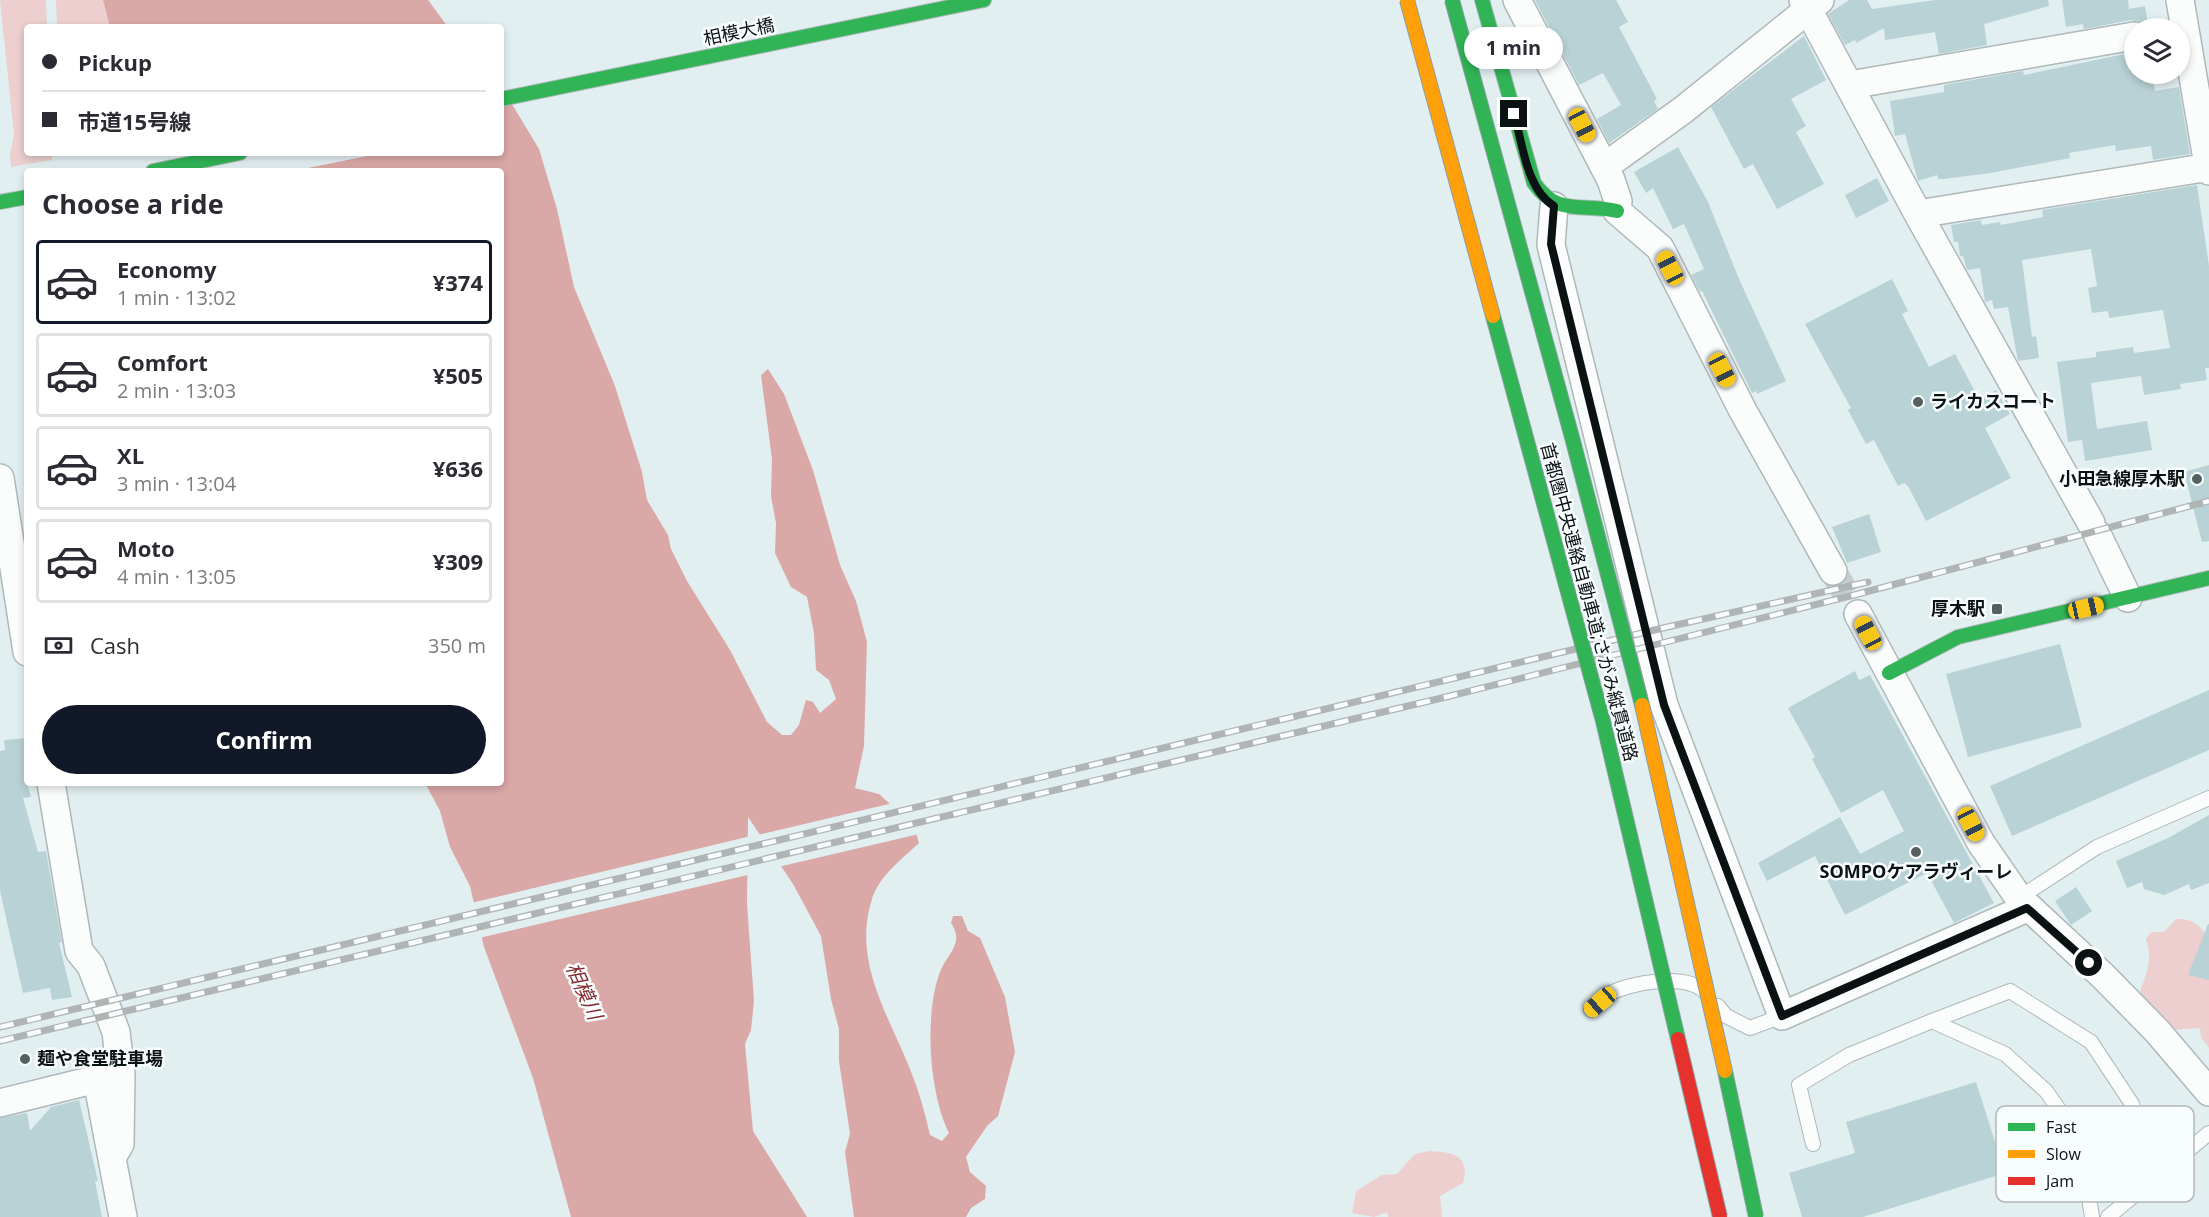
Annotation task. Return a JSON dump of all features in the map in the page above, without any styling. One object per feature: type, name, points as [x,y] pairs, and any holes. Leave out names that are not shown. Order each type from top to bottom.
[{"type":"main road","name":"相模大橋","points":[[504,98],[984,0]]},
{"type":"main road","name":"首都圏中央連絡自動車道;さがみ縦貫道路","points":[[1407,0],[1603,721],[1720,1217]]},
{"type":"main road","name":"首都圏中央連絡自動車道;さがみ縦貫道路","points":[[1452,0],[1585,484],[1643,710],[1695,931],[1756,1217]]},
{"type":"main road","points":[[1482,0],[1534,183],[1541,196],[1554,206],[1604,207],[1617,211]]},
{"type":"main road","points":[[168,168],[226,156]]},
{"type":"main road","points":[[0,202],[24,198]]},
{"type":"main road","points":[[1889,673],[1958,637],[2209,578]]},
{"type":"main road","points":[[1603,721],[1627,871],[1670,1069]]},
{"type":"main road","points":[[1695,931],[1761,1171]]},
{"type":"street","points":[[1517,0],[1604,167],[1618,201],[1617,211],[1660,248],[1743,411],[1833,571]]},
{"type":"street","points":[[2180,0],[2191,26],[2209,171]]},
{"type":"street","points":[[1604,167],[1683,110],[1810,3],[1918,214],[2094,528],[2128,598]]},
{"type":"street","points":[[1850,85],[2124,38]]},
{"type":"street","points":[[1918,214],[2209,167]]},
{"type":"street","points":[[1554,206],[1551,244],[1664,705],[1782,1016],[2023,903]]},
{"type":"street","points":[[0,478],[24,633]]},
{"type":"street","points":[[1858,614],[1981,843],[2023,903],[2112,985],[2157,1031],[2209,1092]]},
{"type":"street","points":[[52,786],[79,951],[91,966],[116,1032],[120,1056],[120,1143],[113,1155]]},
{"type":"street","points":[[0,1103],[97,1079],[123,1217]]},
{"type":"lane","points":[[2023,903],[2097,847],[2209,798]]},
{"type":"lane","points":[[1591,1010],[1610,994],[1647,982],[1682,981],[1701,988],[1726,1016],[1750,1028],[1782,1016]]},
{"type":"lane","points":[[1813,1144],[1799,1085],[1849,1055],[2010,991],[2091,1042],[2133,1106]]},
{"type":"lane","points":[[1932,1021],[2005,1054],[2046,1091],[2056,1106]]},
{"type":"lane","points":[[2194,1146],[2209,1133]]},
{"type":"lane","points":[[2090,1202],[2092,1217]]},
{"type":"lane","points":[[2108,1217],[2126,1202]]},
{"type":"shaded area","points":[[0,0],[46,0],[47,24],[24,24],[24,156],[52,156],[52,160],[11,167],[10,154],[14,135]]},
{"type":"shaded area","points":[[56,0],[103,0],[109,24],[57,24]]},
{"type":"shaded area","points":[[2176,919],[2188,920],[2196,924],[2209,941],[2209,1048],[2201,1037],[2200,1028],[2172,1030],[2147,1008],[2140,991],[2149,959],[2146,939],[2151,932],[2164,932]]},
{"type":"shaded area","points":[[1429,1151],[1452,1154],[1462,1161],[1464,1166],[1463,1183],[1440,1196],[1442,1217],[1388,1217],[1387,1212],[1374,1217],[1352,1213],[1356,1191],[1382,1175],[1397,1174],[1415,1154]]},
{"type":"water","points":[[103,0],[428,0],[446,24],[109,24]]},
{"type":"water","name":"相模川","points":[[504,91],[539,149],[557,209],[574,287],[615,386],[642,472],[647,500],[668,535],[671,549],[687,581],[730,650],[767,722],[782,735],[791,735],[799,725],[806,700],[813,702],[820,713],[836,699],[829,680],[816,670],[814,633],[807,597],[791,587],[775,553],[776,523],[771,496],[772,459],[761,375],[768,369],[784,394],[813,470],[840,565],[856,601],[867,642],[864,746],[855,788],[879,794],[914,826],[919,843],[892,868],[875,891],[867,922],[866,944],[875,987],[913,1077],[930,1135],[942,1141],[949,1133],[942,1116],[933,1076],[932,1009],[940,972],[956,943],[955,930],[951,923],[953,916],[962,916],[968,931],[980,938],[1005,997],[1015,1052],[998,1116],[987,1126],[966,1157],[970,1172],[986,1186],[985,1199],[971,1208],[966,1217],[854,1217],[845,1152],[850,1134],[839,1061],[839,1029],[831,999],[821,936],[793,884],[748,817],[747,904],[754,1001],[751,1030],[745,1044],[753,1131],[807,1217],[571,1217],[533,1078],[484,947],[470,886],[450,847],[440,811],[427,786],[504,786],[504,168],[155,168],[153,156],[504,156]]},
{"type":"pier","points":[[150,156],[367,156],[308,168],[152,168]]},
{"type":"pier","points":[[893,803],[916,824],[919,834],[778,867],[758,835]]},
{"type":"pier","points":[[751,836],[752,874],[479,938],[471,903]]},
{"type":"building","points":[[1535,0],[1616,0],[1628,22],[1619,27],[1657,99],[1654,101],[1658,109],[1609,143],[1597,119],[1621,105],[1603,73],[1579,85]]},
{"type":"building","points":[[1849,0],[1867,0],[1872,9],[1935,0],[2048,0],[2049,6],[1984,24],[1987,45],[1939,54],[1935,32],[1885,40],[1884,28],[1856,43],[1855,40],[1845,45],[1828,14]]},
{"type":"building","points":[[2062,0],[2128,0],[2129,9],[2145,6],[2147,18],[2124,18],[2124,21],[2084,29],[2083,24],[2066,27]]},
{"type":"building","points":[[1804,36],[1826,80],[1791,99],[1806,126],[1796,132],[1824,184],[1777,209],[1753,164],[1744,169],[1711,107]]},
{"type":"building","points":[[2124,54],[2124,84],[2154,84],[2155,91],[2179,87],[2190,154],[2153,160],[2151,146],[2116,151],[2115,145],[2069,153],[2070,158],[1990,173],[1944,179],[1938,179],[1937,175],[1918,181],[1905,134],[1895,136],[1890,101],[1944,92],[1944,85],[2023,71],[2024,75]]},
{"type":"building","points":[[1678,147],[1708,202],[1739,279],[1786,381],[1757,394],[1756,391],[1752,393],[1702,291],[1700,292],[1691,275],[1704,269],[1684,224],[1673,229],[1653,188],[1646,193],[1634,172]]},
{"type":"building","points":[[1877,178],[1889,201],[1856,218],[1845,195]]},
{"type":"building","points":[[2197,185],[2209,266],[2209,368],[2205,368],[2207,380],[2180,384],[2181,389],[2144,395],[2141,376],[2091,383],[2097,429],[2147,421],[2152,450],[2085,461],[2082,440],[2068,442],[2057,362],[2096,357],[2096,352],[2133,347],[2134,353],[2170,348],[2163,310],[2109,318],[2108,311],[2092,313],[2088,288],[2097,286],[2091,249],[2022,260],[2032,337],[2036,336],[2039,358],[2018,361],[2008,307],[1994,309],[1992,300],[1985,302],[1980,268],[1967,270],[1963,256],[1960,256],[1958,242],[1954,242],[1951,225],[1981,220],[1982,225],[2000,222],[2001,225],[2043,217],[2042,210]]},
{"type":"building","points":[[1892,279],[1908,311],[1902,314],[1929,367],[1955,354],[1979,399],[1996,390],[2010,414],[1985,428],[2011,478],[1926,521],[1908,486],[1904,483],[1898,486],[1874,440],[1866,444],[1848,410],[1851,408],[1805,324]]},
{"type":"building","points":[[2209,465],[2209,541],[2202,542],[2184,472]]},
{"type":"building","points":[[1869,514],[1881,552],[1847,563],[1832,527]]},
{"type":"building","points":[[2060,644],[2082,727],[1968,757],[1946,674]]},
{"type":"building","points":[[1855,671],[1859,680],[1870,675],[1994,903],[1954,923],[1927,873],[1845,915],[1815,856],[1767,881],[1758,863],[1840,817],[1860,854],[1904,831],[1883,790],[1841,813],[1812,759],[1815,757],[1788,708]]},
{"type":"building","points":[[2209,690],[2209,750],[2012,836],[1990,786]]},
{"type":"building","points":[[24,738],[24,786],[28,786],[31,797],[23,798],[38,852],[46,851],[62,942],[59,943],[72,997],[52,1000],[50,988],[23,993],[0,891],[0,751],[5,750],[4,740]]},
{"type":"building","points":[[2209,815],[2209,883],[2191,890],[2189,884],[2164,895],[2144,889],[2142,882],[2127,888],[2116,861],[2168,838]]},
{"type":"building","points":[[2076,887],[2092,911],[2071,925],[2055,901]]},
{"type":"building","points":[[2209,924],[2209,980],[2188,975]]},
{"type":"building","points":[[1976,1082],[1996,1145],[1996,1176],[1863,1217],[1802,1217],[1789,1173],[1855,1153],[1846,1122]]},
{"type":"building","points":[[79,1100],[98,1181],[95,1181],[102,1217],[0,1217],[0,1118],[27,1113],[30,1131],[51,1107]]},
{"type":"tunnel","points":[[1833,571],[1858,614]]},
{"type":"railway","points":[[0,1041],[1446,697],[1858,594],[2209,501]]},
{"type":"railway","points":[[0,1027],[1663,628],[1868,582]]},
{"type":"traffic: fast","points":[[504,98],[984,0]]},
{"type":"traffic: fast","points":[[1452,0],[1573,441],[1642,705]]},
{"type":"traffic: fast","points":[[1482,0],[1534,183],[1543,194],[1562,205],[1617,211]]},
{"type":"traffic: fast","points":[[168,168],[226,156]]},
{"type":"traffic: fast","points":[[0,202],[24,198]]},
{"type":"traffic: fast","points":[[1493,316],[1603,721],[1678,1039]]},
{"type":"traffic: fast","points":[[1889,673],[1958,637],[2209,578]]},
{"type":"traffic: fast","points":[[1725,1071],[1756,1217]]},
{"type":"traffic: slow","points":[[1407,0],[1493,316]]},
{"type":"traffic: slow","points":[[1642,705],[1725,1071]]},
{"type":"traffic: jam","points":[[1678,1039],[1720,1217]]},
{"type":"place","name":"ライカスコート","points":[[1918,402]]},
{"type":"place","name":"小田急線厚木駅","points":[[2197,479]]},
{"type":"place","name":"厚木駅","points":[[1997,609]]},
{"type":"place","name":"SOMPOケアラヴィーレ","points":[[1916,852]]},
{"type":"place","name":"麺や食堂駐車場","points":[[25,1059]]},
{"type":"route","points":[[1514,114],[1534,183],[1541,196],[1554,206],[1555,217],[1551,244],[1664,705],[1782,1016],[2027,908],[2089,963]]}]
